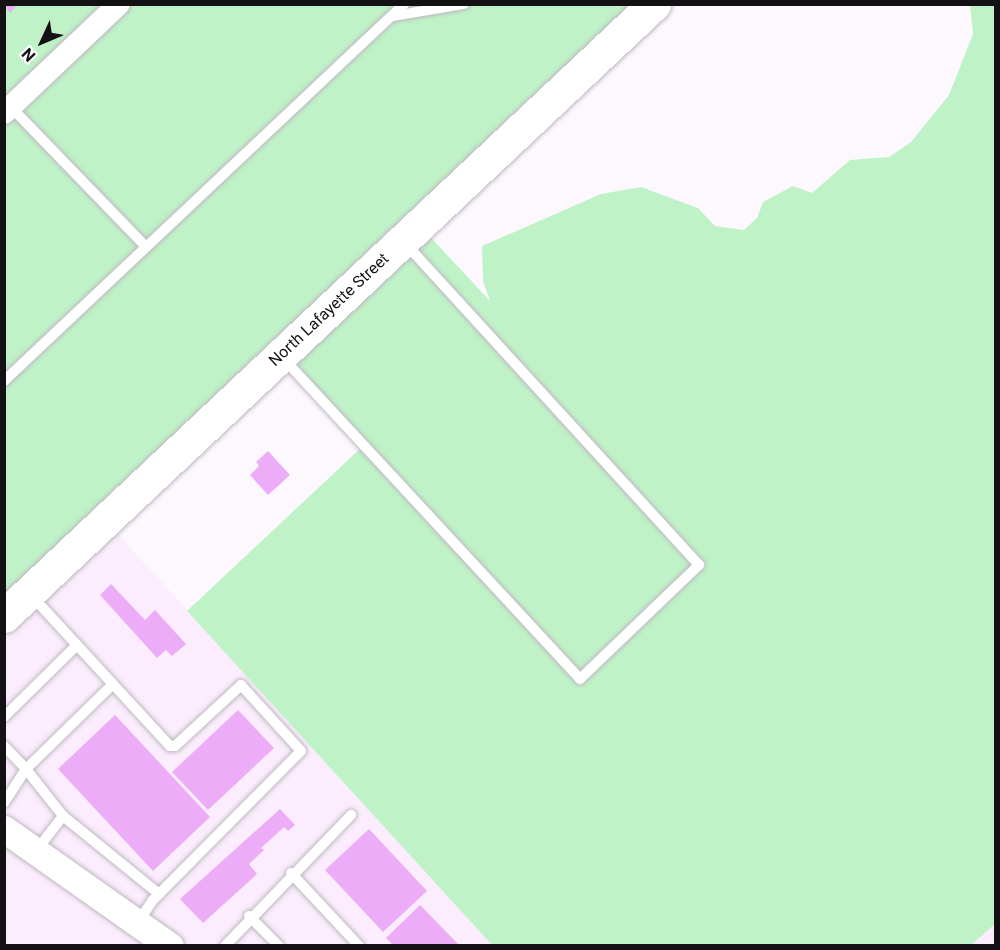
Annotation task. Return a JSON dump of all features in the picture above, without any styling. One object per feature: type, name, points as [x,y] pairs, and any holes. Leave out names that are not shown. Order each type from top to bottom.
[{"type":"highway","name":"North Lafayette Street","points":[[4,616],[654,4]]},
{"type":"street","points":[[7,107],[119,4]]},
{"type":"street","points":[[4,829],[170,945]]},
{"type":"lane","points":[[4,381],[404,4]]},
{"type":"lane","points":[[391,16],[464,4]]},
{"type":"lane","points":[[7,107],[145,246]]},
{"type":"lane","points":[[280,356],[580,679],[699,565],[402,241]]},
{"type":"lane","points":[[28,593],[170,746],[175,746],[241,685],[301,751],[159,894],[138,923]]},
{"type":"lane","points":[[4,717],[76,646]]},
{"type":"lane","points":[[4,803],[26,769],[112,685]]},
{"type":"lane","points":[[4,746],[26,769],[63,816],[159,894]]},
{"type":"lane","points":[[225,945],[249,916],[351,814]]},
{"type":"lane","points":[[36,851],[63,816]]},
{"type":"lane","points":[[291,873],[359,945]]},
{"type":"lane","points":[[249,916],[279,945]]},
{"type":"shaded area","points":[[105,520],[492,945],[5,946],[5,616]]},
{"type":"shaded area","points":[[995,922],[995,945],[970,945]]},
{"type":"green space","points":[[5,5],[654,5],[420,226],[490,301],[483,281],[482,246],[601,194],[641,187],[698,208],[715,226],[744,230],[757,218],[763,202],[793,186],[812,193],[850,160],[889,157],[911,142],[949,95],[973,34],[970,5],[995,5],[996,923],[971,945],[492,945],[187,611],[363,446],[281,356],[5,616]]},
{"type":"building","points":[[4,4],[18,4],[10,13]]},
{"type":"building","points":[[268,451],[290,475],[268,495],[250,475],[259,466],[256,462]]},
{"type":"building","points":[[111,584],[145,620],[155,610],[186,644],[172,656],[166,650],[157,658],[100,595]]},
{"type":"building","points":[[238,710],[274,748],[208,810],[172,772]]},
{"type":"building","points":[[115,715],[210,817],[153,871],[58,769]]},
{"type":"building","points":[[280,809],[295,825],[288,831],[284,827],[261,848],[264,850],[249,864],[257,874],[203,923],[180,899]]},
{"type":"building","points":[[369,829],[427,891],[383,932],[325,870]]},
{"type":"building","points":[[420,905],[460,946],[394,946],[386,938]]}]
